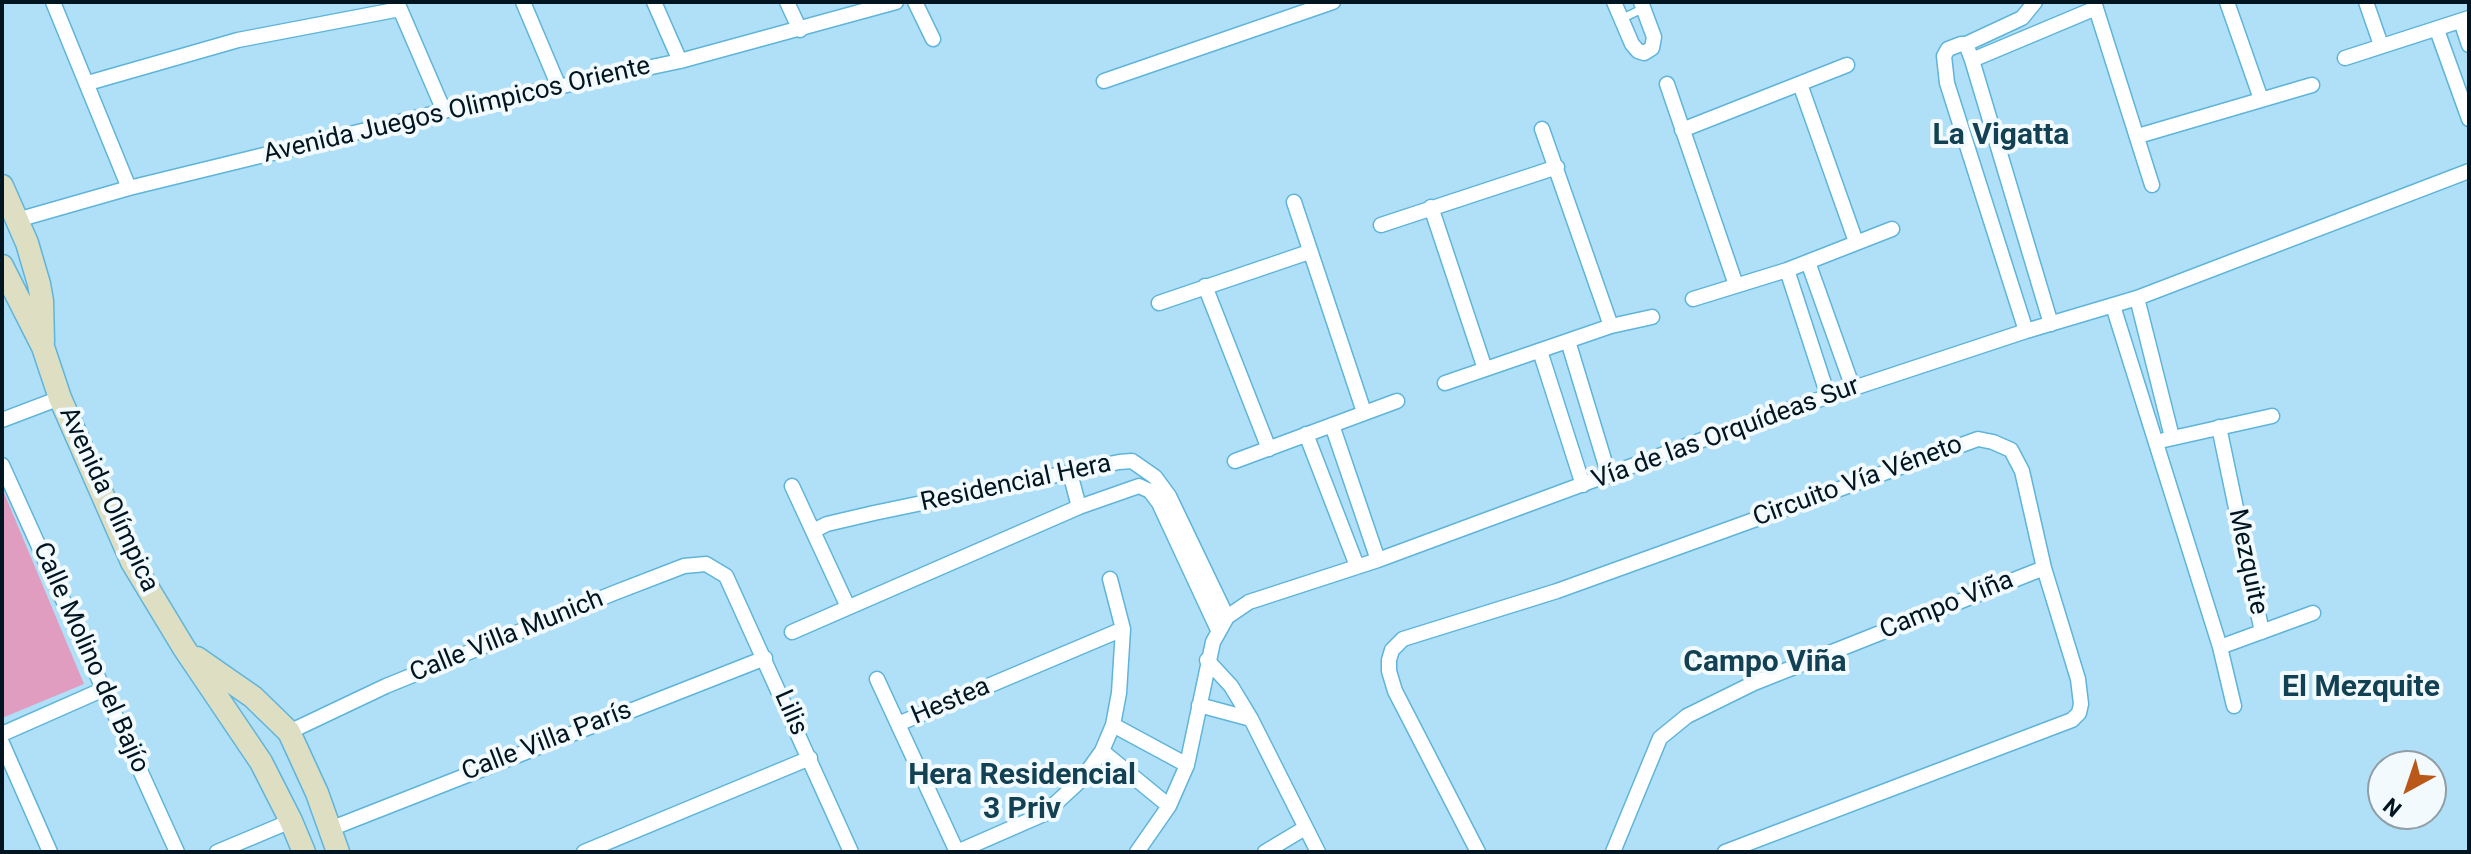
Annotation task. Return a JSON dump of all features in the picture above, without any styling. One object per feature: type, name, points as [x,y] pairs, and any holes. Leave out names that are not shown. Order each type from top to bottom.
[{"type":"street","points":[[53,2],[129,188]]},
{"type":"street","points":[[523,2],[559,87]]},
{"type":"street","points":[[654,2],[680,61]]},
{"type":"street","points":[[787,2],[800,30]]},
{"type":"street","name":"Avenida Juegos Olimpicos Oriente","points":[[17,220],[129,188],[444,111],[680,61],[896,2]]},
{"type":"street","points":[[915,2],[933,39]]},
{"type":"street","points":[[1104,81],[1333,2]]},
{"type":"street","points":[[1614,2],[1632,44],[1638,51],[1646,53],[1653,45],[1654,37],[1642,5]]},
{"type":"street","points":[[2026,331],[1943,63],[1945,52],[2022,18],[2035,2]]},
{"type":"street","points":[[2227,2],[2261,99]]},
{"type":"street","points":[[2366,2],[2381,45]]},
{"type":"street","points":[[88,83],[238,40],[399,5],[444,111]]},
{"type":"street","points":[[1972,60],[2095,5],[2152,185]]},
{"type":"street","points":[[2345,58],[2465,19],[2469,45]]},
{"type":"street","points":[[2437,30],[2469,119]]},
{"type":"street","points":[[1966,44],[2051,324]]},
{"type":"street","points":[[1682,130],[1847,65]]},
{"type":"street","points":[[1667,84],[1736,285]]},
{"type":"street","points":[[1800,84],[1856,242]]},
{"type":"street","points":[[2138,136],[2312,85]]},
{"type":"street","points":[[1542,129],[1611,326]]},
{"type":"street","points":[[1381,225],[1557,167]]},
{"type":"street","name":"Vía de las Orquídeas Sur","points":[[1222,624],[1249,602],[1378,560],[1748,423],[2026,331],[2137,298],[2469,171]]},
{"type":"street","name":"Avenida Olímpica","points":[[2,186],[27,243],[42,301],[43,347]]},
{"type":"street","points":[[1294,202],[1364,412]]},
{"type":"street","points":[[1431,207],[1485,369]]},
{"type":"street","points":[[1693,299],[1787,270],[1892,229]]},
{"type":"street","points":[[1159,303],[1309,252]]},
{"type":"street","points":[[1808,262],[1853,388]]},
{"type":"street","name":"Avenida Olímpica","points":[[2,266],[43,347],[60,398],[132,562],[184,648],[261,762],[304,852]]},
{"type":"street","points":[[1787,270],[1828,396]]},
{"type":"street","points":[[1205,286],[1269,449]]},
{"type":"street","points":[[2137,298],[2172,437]]},
{"type":"street","name":"Mezquite","points":[[2113,306],[2220,647],[2262,632],[2219,427]]},
{"type":"street","points":[[1445,383],[1611,326],[1652,317]]},
{"type":"street","points":[[1568,341],[1609,476]]},
{"type":"street","points":[[1540,351],[1583,485]]},
{"type":"street","points":[[2,420],[60,398]]},
{"type":"street","points":[[1235,461],[1397,401]]},
{"type":"street","points":[[2156,443],[2272,416]]},
{"type":"street","points":[[1332,425],[1378,560]]},
{"type":"street","points":[[1306,434],[1357,566]]},
{"type":"street","name":"Circuito Vía Véneto","points":[[1478,852],[1395,691],[1389,660],[1392,650],[1403,639],[1557,591],[1978,439],[2003,446],[2017,457],[2027,487],[2044,568],[2078,679],[2081,704],[2076,716],[1725,852]]},
{"type":"street","name":"Residencial Hera","points":[[813,531],[858,516],[1132,461],[1155,477],[1222,624]]},
{"type":"street","name":"Calle Molino del Bajío","points":[[2,465],[177,852]]},
{"type":"street","points":[[1070,473],[1079,507]]},
{"type":"street","points":[[792,486],[848,607]]},
{"type":"street","name":"Residencial Hera","points":[[792,632],[1079,507],[1134,487],[1164,499]]},
{"type":"street","name":"Calle Villa Munich","points":[[289,732],[386,686],[684,566],[706,564],[726,576]]},
{"type":"street","name":"Campo Viña","points":[[1613,852],[1660,738],[1687,716],[1754,683],[2044,568]]},
{"type":"street","name":"Lilis","points":[[726,576],[851,852]]},
{"type":"street","points":[[1110,579],[1123,629]]},
{"type":"street","points":[[2262,632],[2313,613]]},
{"type":"street","points":[[1137,852],[1169,806],[1187,765],[1207,660],[1222,624]]},
{"type":"street","name":"Hestea","points":[[1123,629],[1119,693],[1113,725],[1102,751],[1082,779],[1044,814],[957,852],[898,724],[1123,629]]},
{"type":"street","points":[[2220,647],[2234,706]]},
{"type":"street","name":"Avenida Olímpica","points":[[184,648],[253,697],[289,732],[338,852]]},
{"type":"street","name":"Calle Villa París","points":[[330,829],[765,658]]},
{"type":"street","points":[[1207,660],[1231,686],[1251,719],[1318,852]]},
{"type":"street","points":[[877,679],[898,724]]},
{"type":"street","points":[[2,734],[104,689]]},
{"type":"street","points":[[1199,705],[1251,719]]},
{"type":"street","points":[[1113,725],[1187,765]]},
{"type":"street","points":[[2,743],[50,852]]},
{"type":"street","points":[[1102,751],[1169,806]]},
{"type":"street","points":[[584,852],[810,758]]},
{"type":"street","points":[[222,851],[291,821]]},
{"type":"street","points":[[1265,852],[1305,828]]},
{"type":"lane","points":[[1621,19],[1642,5]]},
{"type":"shaded area","points":[[2,488],[84,684],[2,718]]},
{"type":"district","name":"La Vigatta","points":[[2001,136]]},
{"type":"district","name":"Campo Viña","points":[[1765,663]]},
{"type":"district","name":"El Mezquite","points":[[2361,688]]},
{"type":"district","name":"Hera Residencial 3 Priv","points":[[1022,793]]}]
